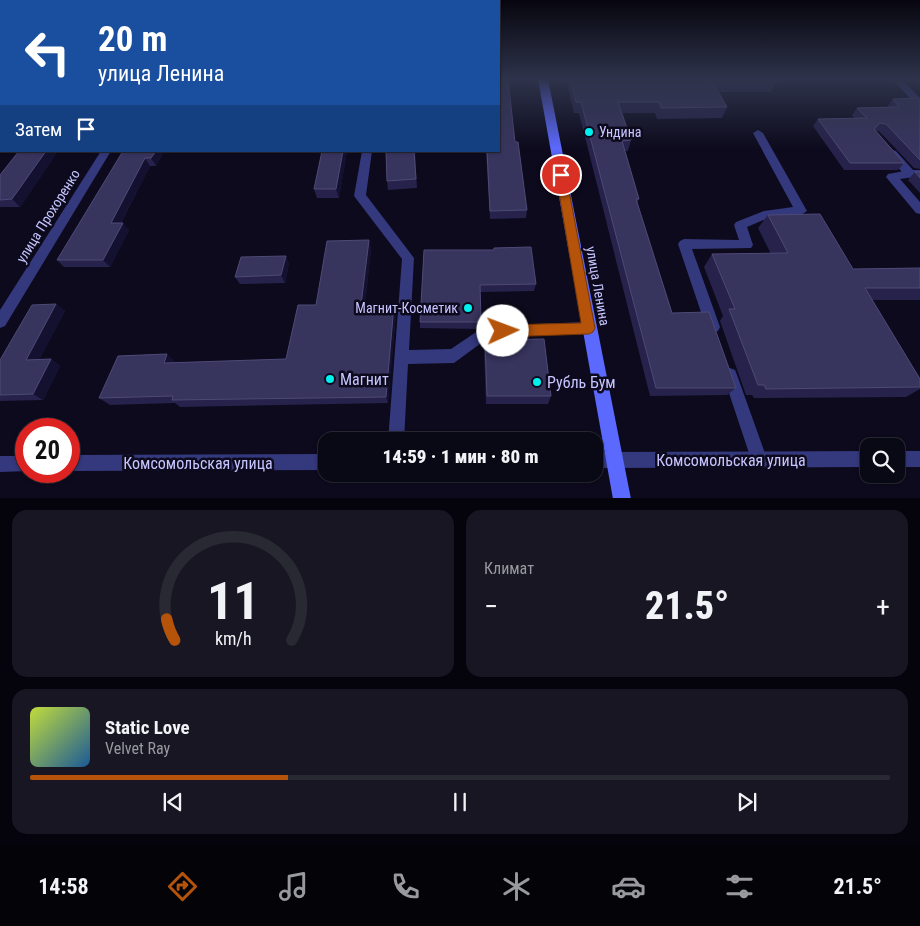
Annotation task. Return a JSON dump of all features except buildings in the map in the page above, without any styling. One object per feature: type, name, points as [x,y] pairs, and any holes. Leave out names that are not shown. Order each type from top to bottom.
[{"type":"main road","name":"улица Ленина","points":[[547,102],[622,498]]},
{"type":"street","points":[[717,338],[684,244],[747,245],[740,226],[764,215],[801,212],[758,133]]},
{"type":"street","points":[[887,148],[915,174]]},
{"type":"street","name":"улица Прохоренко","points":[[0,322],[105,152]]},
{"type":"street","points":[[367,152],[360,196],[408,258],[397,432]]},
{"type":"street","points":[[915,174],[892,177],[920,210]]},
{"type":"street","points":[[402,357],[454,356],[485,332],[589,328]]},
{"type":"street","points":[[726,366],[759,460]]},
{"type":"street","name":"Комсомольская улица","points":[[603,460],[860,459]]},
{"type":"street","points":[[905,459],[920,459]]},
{"type":"street","name":"Комсомольская улица","points":[[80,463],[318,462]]},
{"type":"street","points":[[0,464],[15,464]]},
{"type":"place","name":"Ундина","points":[[589,132]]},
{"type":"place","name":"Магнит-Косметик","points":[[468,308]]},
{"type":"place","name":"Магнит","points":[[330,379]]},
{"type":"place","name":"Рубль Бум","points":[[537,382]]},
{"type":"route","points":[[503,331],[589,328],[561,175]]}]
